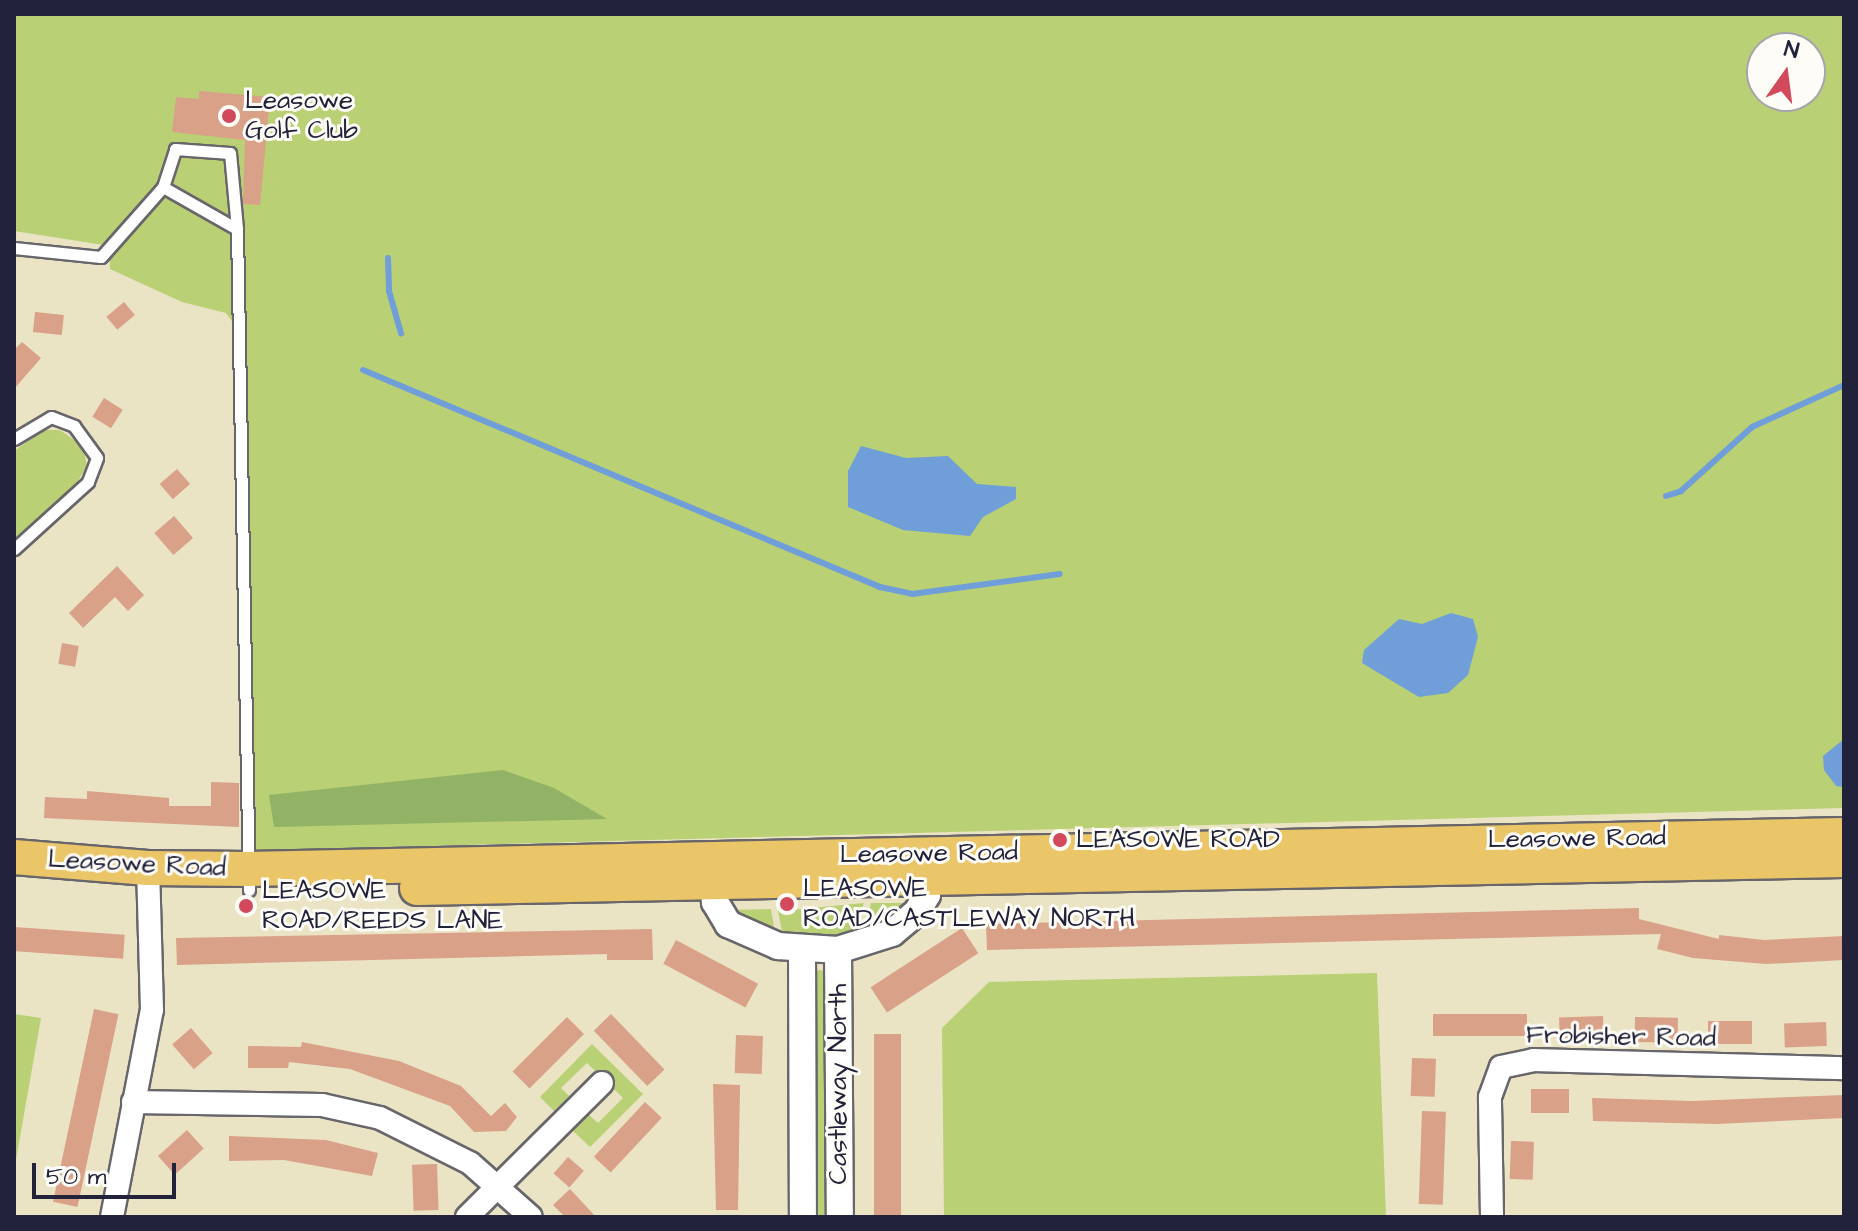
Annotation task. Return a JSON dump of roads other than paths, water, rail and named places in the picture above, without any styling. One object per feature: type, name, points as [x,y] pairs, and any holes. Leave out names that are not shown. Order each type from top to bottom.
[{"type":"main road","name":"Leasowe Road","points":[[927,866],[1844,835]]},
{"type":"main road","name":"Leasowe Road","points":[[14,857],[148,879]]},
{"type":"main road","name":"Leasowe Road","points":[[14,880],[249,880],[927,866],[1844,860]]},
{"type":"street","name":"Leasowe Road","points":[[713,870],[715,902],[728,924],[753,938],[802,950],[838,950],[892,933],[917,912],[927,895],[927,866]]},
{"type":"street","points":[[112,1217],[152,1010],[148,879]]},
{"type":"street","name":"Castleway North","points":[[802,950],[803,1217]]},
{"type":"street","name":"Castleway North","points":[[838,950],[840,1217]]},
{"type":"street","name":"Frobisher Road","points":[[1492,1217],[1490,1097],[1501,1067],[1534,1060],[1844,1068]]},
{"type":"street","points":[[467,1217],[602,1083]]},
{"type":"street","points":[[133,1102],[322,1105],[380,1118],[431,1140],[498,1186],[531,1217]]},
{"type":"lane","points":[[14,248],[101,257],[163,187],[175,149],[230,153],[237,229],[249,880]]},
{"type":"lane","points":[[163,187],[237,229]]},
{"type":"lane","points":[[14,439],[51,417],[74,426],[97,458],[88,482],[14,549]]},
{"type":"water","points":[[861,446],[906,458],[948,456],[977,484],[1016,487],[1016,499],[983,517],[970,536],[903,530],[848,507],[848,471]]},
{"type":"water","points":[[1451,613],[1473,619],[1478,637],[1468,675],[1448,693],[1419,697],[1362,663],[1364,650],[1399,619],[1422,624]]},
{"type":"water","points":[[1844,739],[1844,787],[1836,786],[1824,770],[1823,756]]},
{"type":"waterway","points":[[388,258],[389,291],[401,333]]},
{"type":"waterway","points":[[363,370],[880,587],[912,594],[1060,574]]},
{"type":"waterway","points":[[1666,496],[1681,491],[1752,427],[1844,385]]},
{"type":"place","name":"Leasowe Golf Club","points":[[229,116]]},
{"type":"place","name":"LEASOWE ROAD","points":[[1060,840]]},
{"type":"place","name":"LEASOWE ROAD/CASTLEWAY NORTH","points":[[787,904]]},
{"type":"place","name":"LEASOWE ROAD/REEDS LANE","points":[[246,906]]}]
